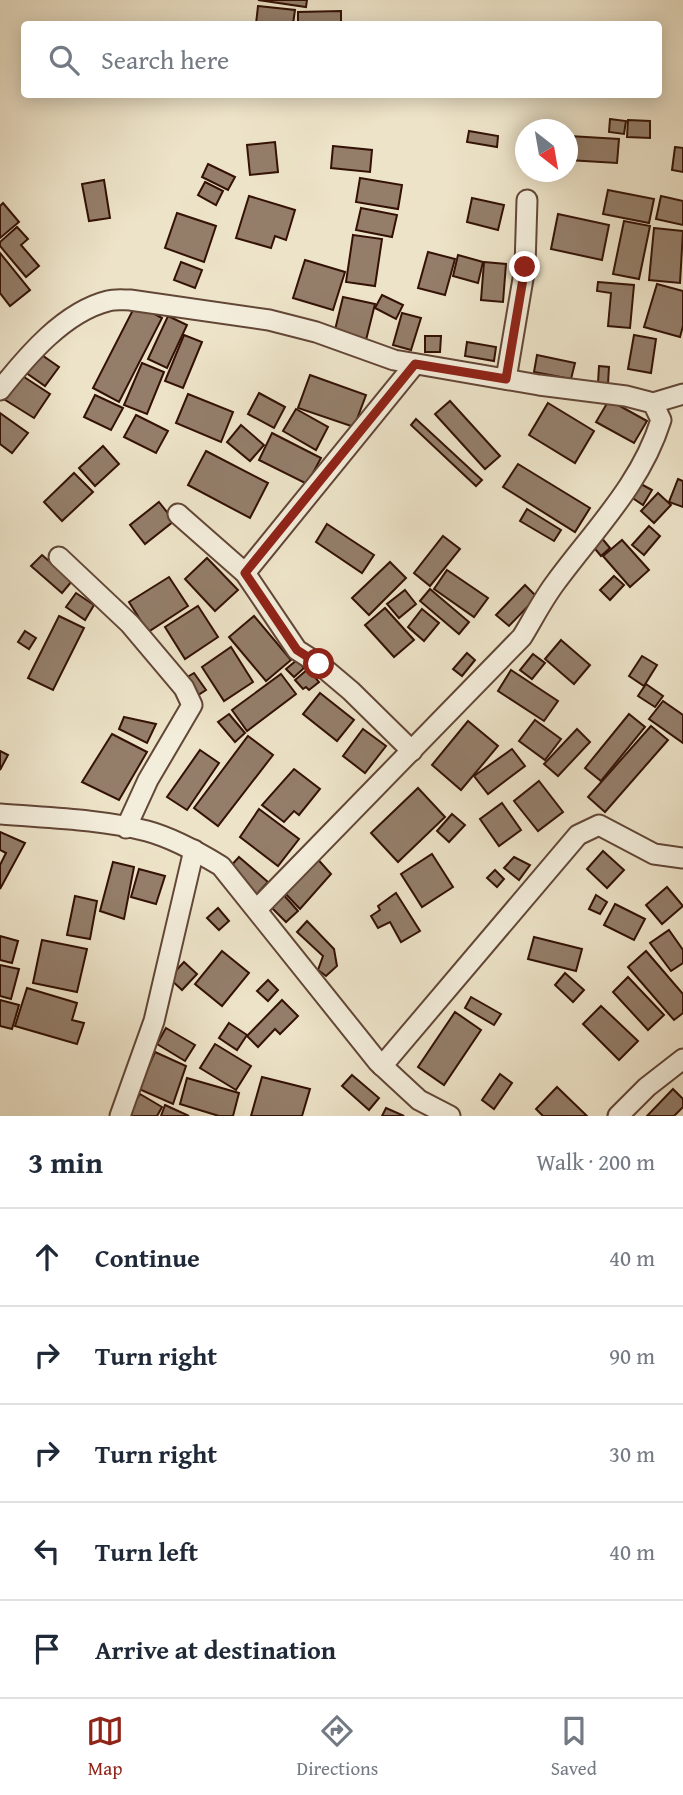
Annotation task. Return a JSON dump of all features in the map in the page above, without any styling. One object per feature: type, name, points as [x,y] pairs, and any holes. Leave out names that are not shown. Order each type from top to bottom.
[{"type":"street","points":[[506,379],[525,267],[527,200]]},
{"type":"street","points":[[0,390],[55,330],[87,309],[110,300],[130,300],[269,320],[316,332],[394,360],[415,364],[626,396],[653,403],[683,394]]},
{"type":"street","points":[[245,573],[415,364]]},
{"type":"street","points":[[257,909],[522,637],[555,583],[611,514],[653,444],[661,420],[653,403]]},
{"type":"street","points":[[178,514],[245,573],[297,650],[319,664],[351,691],[412,751]]},
{"type":"street","points":[[59,557],[130,624],[184,688],[192,705],[148,780],[126,828]]},
{"type":"street","points":[[0,814],[76,820],[148,831],[194,850],[221,866],[382,1066],[419,1100],[450,1116]]},
{"type":"street","points":[[382,1066],[578,835],[599,825],[654,855],[683,858]]},
{"type":"street","points":[[120,1116],[154,1021],[194,850]]},
{"type":"street","points":[[618,1116],[647,1087],[683,1059]]},
{"type":"building","points":[[258,0],[307,0],[306,7]]},
{"type":"building","points":[[258,6],[295,10],[293,21],[256,21]]},
{"type":"building","points":[[341,11],[341,21],[298,21],[298,12]]},
{"type":"building","points":[[610,119],[626,121],[624,134],[609,132]]},
{"type":"building","points":[[628,120],[650,121],[650,138],[627,137]]},
{"type":"building","points":[[469,131],[498,136],[497,147],[467,142]]},
{"type":"building","points":[[578,137],[619,139],[617,163],[578,161]]},
{"type":"building","points":[[275,142],[278,172],[250,175],[247,145]]},
{"type":"building","points":[[333,146],[372,150],[370,172],[331,168]]},
{"type":"building","points":[[675,147],[683,148],[683,172],[672,170]]},
{"type":"building","points":[[208,164],[235,177],[228,190],[202,177]]},
{"type":"building","points":[[360,178],[402,185],[398,209],[356,202]]},
{"type":"building","points":[[104,180],[110,218],[89,221],[82,184]]},
{"type":"building","points":[[205,182],[223,191],[216,205],[198,195]]},
{"type":"building","points":[[608,190],[654,199],[649,223],[603,214]]},
{"type":"building","points":[[249,196],[295,210],[286,240],[275,236],[271,248],[236,238]]},
{"type":"building","points":[[661,196],[683,201],[683,225],[656,219]]},
{"type":"building","points":[[472,198],[504,205],[498,230],[467,222]]},
{"type":"building","points":[[3,203],[19,222],[0,238],[0,206]]},
{"type":"building","points":[[361,208],[397,215],[392,237],[356,230]]},
{"type":"building","points":[[177,213],[216,226],[204,262],[165,248]]},
{"type":"building","points":[[558,214],[609,225],[602,260],[551,249]]},
{"type":"building","points":[[624,221],[650,226],[639,279],[613,274]]},
{"type":"building","points":[[17,227],[28,239],[21,245],[39,266],[26,277],[0,246],[0,242]]},
{"type":"building","points":[[654,228],[683,231],[680,283],[649,280]]},
{"type":"building","points":[[353,235],[382,239],[375,286],[346,282]]},
{"type":"building","points":[[428,252],[455,259],[445,295],[418,288]]},
{"type":"building","points":[[0,253],[30,290],[10,306],[0,293]]},
{"type":"building","points":[[458,255],[483,262],[478,283],[453,276]]},
{"type":"building","points":[[305,260],[345,272],[333,310],[293,298]]},
{"type":"building","points":[[181,262],[202,270],[195,288],[174,280]]},
{"type":"building","points":[[484,262],[506,264],[503,302],[481,300]]},
{"type":"building","points":[[598,282],[634,285],[630,328],[608,326],[611,293],[597,291]]},
{"type":"building","points":[[657,284],[683,291],[683,326],[680,337],[644,327]]},
{"type":"building","points":[[382,295],[403,305],[396,319],[375,308]]},
{"type":"building","points":[[343,297],[375,304],[366,340],[334,334]]},
{"type":"building","points":[[136,304],[162,318],[119,402],[93,388]]},
{"type":"building","points":[[402,313],[421,318],[411,350],[393,345]]},
{"type":"building","points":[[168,316],[187,325],[167,368],[148,359]]},
{"type":"building","points":[[184,335],[202,342],[183,388],[165,381]]},
{"type":"building","points":[[634,335],[656,339],[651,373],[628,369]]},
{"type":"building","points":[[425,336],[441,336],[440,352],[425,352]]},
{"type":"building","points":[[467,342],[496,347],[494,361],[465,356]]},
{"type":"building","points":[[39,353],[59,367],[45,386],[25,372]]},
{"type":"building","points":[[537,355],[575,363],[571,379],[534,372]]},
{"type":"building","points":[[142,363],[164,372],[147,414],[124,405]]},
{"type":"building","points":[[599,366],[609,367],[608,384],[598,383]]},
{"type":"building","points":[[18,373],[50,394],[34,418],[2,398]]},
{"type":"building","points":[[310,375],[366,395],[354,427],[298,408]]},
{"type":"building","points":[[259,393],[285,407],[274,428],[248,414]]},
{"type":"building","points":[[188,394],[233,412],[221,442],[176,423]]},
{"type":"building","points":[[95,395],[123,408],[111,430],[84,417]]},
{"type":"building","points":[[609,400],[647,421],[634,443],[596,422]]},
{"type":"building","points":[[450,401],[500,456],[485,469],[435,414]]},
{"type":"building","points":[[548,403],[594,431],[575,463],[529,435]]},
{"type":"building","points":[[296,409],[328,427],[316,450],[283,431]]},
{"type":"building","points":[[0,413],[28,433],[12,453],[0,444]]},
{"type":"building","points":[[136,415],[168,431],[156,453],[124,437]]},
{"type":"building","points":[[416,419],[482,480],[476,486],[411,425]]},
{"type":"building","points":[[241,425],[264,445],[250,461],[227,442]]},
{"type":"building","points":[[272,433],[321,458],[307,484],[259,460]]},
{"type":"building","points":[[103,446],[119,464],[95,486],[79,468]]},
{"type":"building","points":[[206,451],[268,483],[250,518],[188,485]]},
{"type":"building","points":[[518,464],[590,508],[575,532],[503,487]]},
{"type":"building","points":[[74,473],[93,492],[62,521],[44,502]]},
{"type":"building","points":[[678,479],[683,481],[683,507],[669,502]]},
{"type":"building","points":[[639,483],[652,490],[643,505],[631,497]]},
{"type":"building","points":[[658,493],[671,505],[654,523],[641,511]]},
{"type":"building","points":[[159,502],[174,521],[145,544],[130,525]]},
{"type":"building","points":[[527,509],[561,530],[554,541],[520,521]]},
{"type":"building","points":[[327,524],[374,555],[362,573],[316,542]]},
{"type":"building","points":[[649,526],[660,536],[644,555],[632,545]]},
{"type":"building","points":[[443,536],[460,549],[430,586],[414,573]]},
{"type":"building","points":[[600,536],[610,548],[601,556],[591,544]]},
{"type":"building","points":[[622,540],[649,570],[630,587],[603,556]]},
{"type":"building","points":[[42,555],[72,581],[62,593],[31,566]]},
{"type":"building","points":[[207,558],[238,590],[215,611],[185,579]]},
{"type":"building","points":[[390,562],[406,578],[369,615],[352,598]]},
{"type":"building","points":[[447,570],[488,598],[474,617],[434,589]]},
{"type":"building","points":[[614,576],[624,585],[610,600],[600,590]]},
{"type":"building","points":[[169,577],[188,606],[148,632],[129,602]]},
{"type":"building","points":[[525,585],[537,597],[509,626],[496,615]]},
{"type":"building","points":[[430,589],[469,622],[459,634],[420,601]]},
{"type":"building","points":[[405,590],[416,604],[399,618],[387,604]]},
{"type":"building","points":[[76,593],[94,605],[85,620],[66,607]]},
{"type":"building","points":[[198,606],[218,637],[185,659],[165,627]]},
{"type":"building","points":[[385,608],[414,640],[394,657],[365,625]]},
{"type":"building","points":[[422,609],[439,623],[424,641],[408,627]]},
{"type":"building","points":[[59,616],[84,628],[53,690],[28,678]]},
{"type":"building","points":[[254,616],[291,660],[266,681],[229,637]]},
{"type":"building","points":[[25,631],[36,638],[29,649],[18,642]]},
{"type":"building","points":[[561,640],[590,665],[574,684],[545,659]]},
{"type":"building","points":[[231,647],[253,682],[224,701],[202,667]]},
{"type":"building","points":[[467,653],[475,660],[462,676],[453,669]]},
{"type":"building","points":[[533,654],[545,663],[532,679],[520,670]]},
{"type":"building","points":[[642,656],[657,665],[644,686],[629,676]]},
{"type":"building","points":[[297,660],[304,668],[294,677],[286,669]]},
{"type":"building","points":[[308,669],[319,682],[309,690],[306,687],[303,689],[295,680]]},
{"type":"building","points":[[511,670],[558,701],[544,721],[498,691]]},
{"type":"building","points":[[194,673],[206,690],[195,697],[184,679]]},
{"type":"building","points":[[281,674],[296,694],[247,731],[232,710]]},
{"type":"building","points":[[646,684],[663,696],[655,707],[638,696]]},
{"type":"building","points":[[320,693],[354,720],[337,741],[303,714]]},
{"type":"building","points":[[663,701],[683,715],[683,743],[649,719]]},
{"type":"building","points":[[229,714],[245,733],[235,742],[218,722]]},
{"type":"building","points":[[629,714],[645,727],[601,781],[585,768]]},
{"type":"building","points":[[124,717],[156,724],[147,743],[119,729]]},
{"type":"building","points":[[535,720],[561,739],[545,760],[519,741]]},
{"type":"building","points":[[468,721],[498,746],[461,790],[432,765]]},
{"type":"building","points":[[651,726],[668,740],[605,812],[588,797]]},
{"type":"building","points":[[363,729],[386,746],[365,773],[343,756]]},
{"type":"building","points":[[577,729],[590,742],[558,776],[544,764]]},
{"type":"building","points":[[112,734],[147,752],[119,800],[82,782]]},
{"type":"building","points":[[248,736],[273,755],[218,826],[194,808]]},
{"type":"building","points":[[512,749],[525,766],[488,794],[474,776]]},
{"type":"building","points":[[200,750],[219,763],[187,810],[167,797]]},
{"type":"building","points":[[0,751],[8,755],[0,770]]},
{"type":"building","points":[[294,769],[320,789],[299,815],[294,811],[284,822],[262,805]]},
{"type":"building","points":[[539,781],[563,812],[538,831],[514,801]]},
{"type":"building","points":[[418,788],[445,817],[398,862],[371,833]]},
{"type":"building","points":[[502,803],[521,830],[499,846],[480,819]]},
{"type":"building","points":[[259,809],[299,839],[278,866],[240,837]]},
{"type":"building","points":[[452,814],[465,825],[449,842],[437,831]]},
{"type":"building","points":[[0,832],[25,843],[0,889],[0,865],[6,853],[0,850]]},
{"type":"building","points":[[603,851],[624,870],[607,888],[587,869]]},
{"type":"building","points":[[432,854],[453,887],[422,907],[401,874]]},
{"type":"building","points":[[314,855],[331,874],[300,909],[282,890]]},
{"type":"building","points":[[239,857],[268,882],[256,895],[228,869]]},
{"type":"building","points":[[514,857],[530,865],[519,880],[504,868]]},
{"type":"building","points":[[113,862],[134,867],[124,919],[100,911]]},
{"type":"building","points":[[139,869],[165,876],[156,904],[131,897]]},
{"type":"building","points":[[495,870],[504,879],[497,887],[487,878]]},
{"type":"building","points":[[667,887],[683,906],[662,924],[646,905]]},
{"type":"building","points":[[282,893],[298,911],[286,922],[269,905]]},
{"type":"building","points":[[396,893],[420,931],[401,942],[390,922],[378,928],[371,916],[380,910],[378,906]]},
{"type":"building","points":[[596,895],[607,902],[600,914],[589,909]]},
{"type":"building","points":[[75,896],[97,901],[90,939],[67,935]]},
{"type":"building","points":[[615,904],[645,919],[634,940],[604,925]]},
{"type":"building","points":[[218,908],[229,921],[219,930],[207,918]]},
{"type":"building","points":[[307,921],[334,949],[337,966],[326,976],[318,970],[323,956],[297,932]]},
{"type":"building","points":[[669,930],[683,950],[683,963],[671,971],[650,943]]},
{"type":"building","points":[[0,936],[18,941],[12,963],[0,960]]},
{"type":"building","points":[[534,937],[582,949],[576,971],[528,959]]},
{"type":"building","points":[[42,940],[87,949],[77,992],[33,983]]},
{"type":"building","points":[[222,951],[249,973],[222,1006],[195,984]]},
{"type":"building","points":[[646,951],[683,994],[683,1013],[674,1020],[628,967]]},
{"type":"building","points":[[184,962],[197,974],[182,990],[169,978]]},
{"type":"building","points":[[0,965],[19,969],[11,999],[0,996]]},
{"type":"building","points":[[565,973],[584,990],[573,1002],[555,985]]},
{"type":"building","points":[[628,977],[664,1015],[648,1030],[613,992]]},
{"type":"building","points":[[268,980],[278,990],[268,1001],[257,991]]},
{"type":"building","points":[[27,988],[77,1003],[72,1020],[84,1023],[77,1044],[15,1026]]},
{"type":"building","points":[[471,997],[501,1014],[494,1025],[465,1008]]},
{"type":"building","points":[[0,1000],[19,1005],[12,1029],[0,1026]]},
{"type":"building","points":[[282,1000],[298,1016],[280,1034],[275,1029],[258,1047],[247,1036]]},
{"type":"building","points":[[601,1006],[638,1041],[619,1060],[583,1024]]},
{"type":"building","points":[[455,1012],[481,1030],[444,1085],[418,1067]]},
{"type":"building","points":[[229,1023],[247,1035],[237,1050],[219,1038]]},
{"type":"building","points":[[166,1028],[195,1045],[185,1061],[157,1044]]},
{"type":"building","points":[[215,1044],[251,1066],[236,1090],[200,1068]]},
{"type":"building","points":[[155,1052],[186,1066],[173,1104],[139,1089]]},
{"type":"building","points":[[500,1074],[512,1083],[494,1109],[482,1100]]},
{"type":"building","points":[[352,1075],[379,1098],[369,1110],[342,1086]]},
{"type":"building","points":[[262,1077],[310,1089],[302,1116],[251,1116]]},
{"type":"building","points":[[187,1078],[239,1093],[233,1116],[219,1116],[180,1104]]},
{"type":"building","points":[[557,1087],[587,1116],[543,1116],[536,1109]]},
{"type":"building","points":[[673,1089],[683,1099],[683,1107],[674,1116],[647,1116]]},
{"type":"building","points":[[140,1094],[162,1107],[157,1116],[133,1116],[128,1113]]},
{"type":"building","points":[[165,1105],[189,1116],[161,1116]]},
{"type":"building","points":[[386,1108],[404,1116],[382,1116]]},
{"type":"route","points":[[319,664],[297,650],[245,573],[415,364],[506,379],[525,267]]}]
